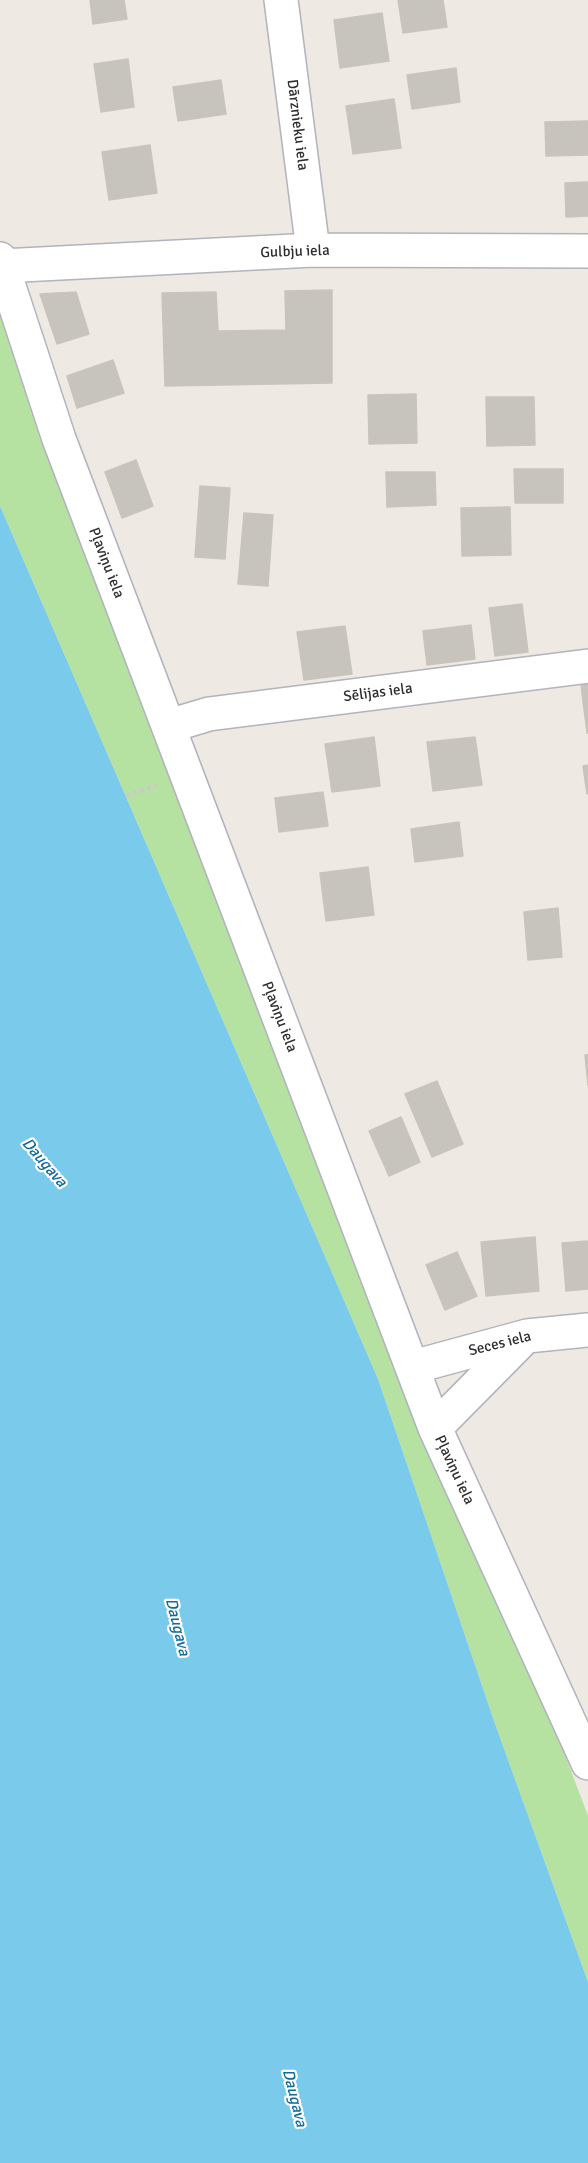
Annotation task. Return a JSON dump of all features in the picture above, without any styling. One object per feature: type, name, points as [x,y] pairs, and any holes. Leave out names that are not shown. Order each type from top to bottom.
[{"type":"street","name":"Dārznieku iela","points":[[281,0],[313,250]]},
{"type":"street","name":"Gulbju iela","points":[[1,263],[313,250],[588,250]]},
{"type":"street","name":"Pļaviņu iela","points":[[1,263],[59,439],[435,1428],[588,1763]]},
{"type":"street","name":"Sēlijas iela","points":[[169,726],[209,714],[588,666]]},
{"type":"street","name":"Seces iela","points":[[413,1367],[527,1336],[588,1330]]},
{"type":"street","points":[[435,1428],[527,1336]]},
{"type":"green space","points":[[0,316],[35,421],[211,888],[355,1225],[522,1641],[588,1816],[588,1982],[494,1721],[378,1379],[0,506]]},
{"type":"water","name":"Daugava","points":[[0,506],[378,1379],[494,1721],[588,1982],[588,2163],[0,2163]]},
{"type":"building","points":[[90,0],[124,0],[127,19],[93,24]]},
{"type":"building","points":[[398,0],[443,0],[447,27],[403,33]]},
{"type":"building","points":[[382,13],[389,61],[340,68],[334,20]]},
{"type":"building","points":[[128,59],[134,107],[101,112],[94,64]]},
{"type":"building","points":[[456,68],[460,102],[412,109],[407,75]]},
{"type":"building","points":[[221,80],[226,114],[178,121],[173,87]]},
{"type":"building","points":[[394,99],[401,148],[353,154],[346,106]]},
{"type":"building","points":[[588,121],[588,155],[546,156],[545,122]]},
{"type":"building","points":[[150,145],[157,193],[109,200],[102,152]]},
{"type":"building","points":[[588,182],[588,216],[566,217],[565,183]]},
{"type":"building","points":[[332,290],[332,383],[165,386],[162,293],[216,292],[218,331],[286,330],[285,291]]},
{"type":"building","points":[[76,292],[89,334],[57,344],[40,294]]},
{"type":"building","points":[[113,360],[124,393],[77,408],[67,376]]},
{"type":"building","points":[[416,394],[417,443],[369,444],[368,395]]},
{"type":"building","points":[[486,397],[534,397],[535,445],[487,446]]},
{"type":"building","points":[[136,460],[153,506],[122,518],[105,472]]},
{"type":"building","points":[[514,469],[563,469],[563,503],[515,503]]},
{"type":"building","points":[[386,472],[435,472],[436,505],[387,507]]},
{"type":"building","points":[[200,486],[230,488],[225,559],[195,557]]},
{"type":"building","points":[[510,507],[511,555],[462,556],[461,508]]},
{"type":"building","points":[[244,513],[273,515],[268,586],[238,584]]},
{"type":"building","points":[[522,604],[528,652],[495,656],[489,608]]},
{"type":"building","points":[[471,625],[475,659],[427,665],[423,631]]},
{"type":"building","points":[[345,626],[352,674],[304,680],[297,632]]},
{"type":"building","points":[[588,684],[588,733],[587,733],[581,685]]},
{"type":"building","points":[[374,737],[380,786],[332,792],[325,744]]},
{"type":"building","points":[[475,737],[482,785],[433,791],[427,742]]},
{"type":"building","points":[[588,765],[588,794],[587,794],[583,766]]},
{"type":"building","points":[[323,792],[328,826],[279,832],[275,798]]},
{"type":"building","points":[[459,822],[463,856],[415,862],[411,829]]},
{"type":"building","points":[[368,867],[374,915],[326,921],[320,873]]},
{"type":"building","points":[[558,908],[562,957],[528,960],[524,912]]},
{"type":"building","points":[[585,1055],[588,1055],[588,1085]]},
{"type":"building","points":[[437,1081],[463,1144],[432,1157],[405,1094]]},
{"type":"building","points":[[401,1117],[420,1162],[389,1176],[369,1131]]},
{"type":"building","points":[[535,1237],[539,1291],[486,1296],[481,1242]]},
{"type":"building","points":[[588,1241],[588,1289],[566,1291],[562,1243]]},
{"type":"building","points":[[457,1252],[477,1296],[445,1310],[426,1265]]}]
